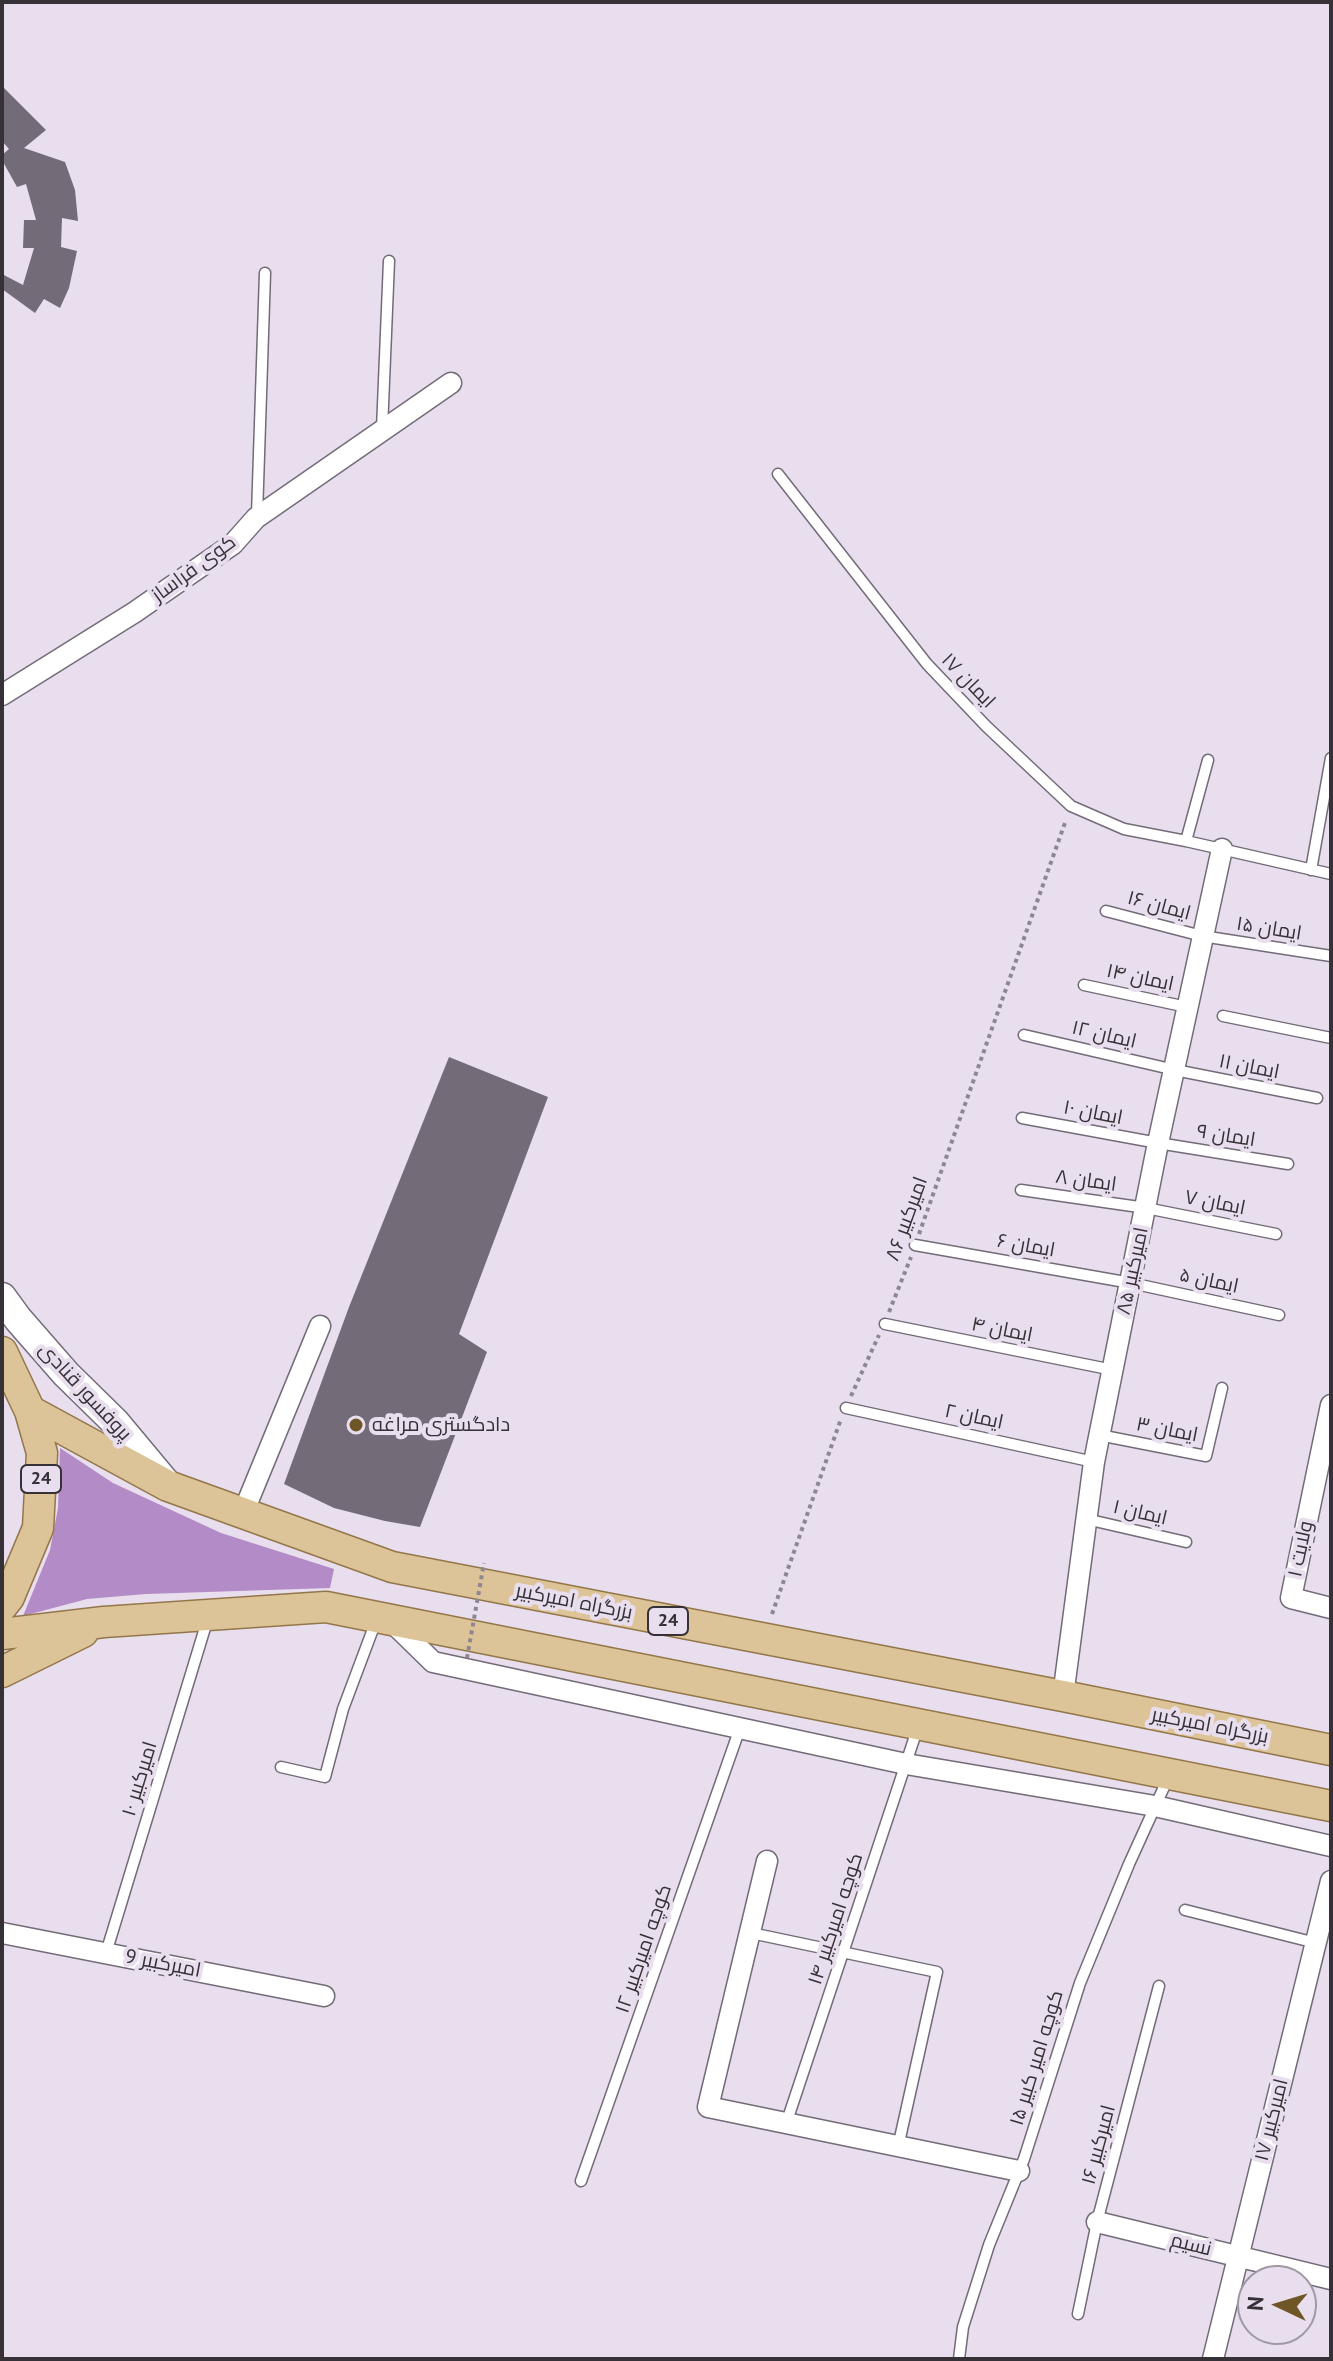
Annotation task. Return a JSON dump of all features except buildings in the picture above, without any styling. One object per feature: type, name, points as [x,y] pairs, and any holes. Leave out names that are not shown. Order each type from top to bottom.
[{"type":"main road","name":"پروفسور قنادی","points":[[2,1297],[66,1374],[115,1422],[168,1486]]},
{"type":"main road","name":"24","points":[[2,1352],[30,1411],[42,1453],[38,1528],[9,1597],[2,1606]]},
{"type":"main road","name":"بزرگراه امیرکبیر","points":[[30,1411],[168,1486],[392,1567],[1331,1750]]},
{"type":"main road","points":[[2,1634],[104,1622],[326,1607],[1331,1806]]},
{"type":"main road","points":[[2,1672],[104,1622]]},
{"type":"street","name":"کوی فراساز","points":[[2,695],[147,604],[233,544],[256,518],[451,383]]},
{"type":"street","name":"امیرکبیر ۸۵","points":[[1063,1696],[1099,1435],[1222,849]]},
{"type":"street","points":[[243,1513],[320,1326]]},
{"type":"street","name":"ولایت ۱","points":[[1331,1405],[1291,1598],[1331,1608]]},
{"type":"street","points":[[384,1618],[433,1662],[906,1764],[1155,1806],[1331,1846]]},
{"type":"street","points":[[767,1861],[708,2107],[1019,2171]]},
{"type":"street","name":"امیرکبیر ۱۷","points":[[1213,2359],[1331,1881]]},
{"type":"street","name":"امیرکبیر 9","points":[[2,1933],[324,1996]]},
{"type":"street","name":"نسیم","points":[[1097,2222],[1331,2279]]},
{"type":"lane","points":[[382,431],[389,261]]},
{"type":"lane","points":[[256,518],[265,273]]},
{"type":"lane","name":"ایمان ۱۷","points":[[778,474],[927,664],[986,726],[1071,806],[1124,829],[1331,874]]},
{"type":"lane","points":[[1311,870],[1331,758]]},
{"type":"lane","points":[[1186,841],[1208,760]]},
{"type":"lane","name":"ایمان ۱۶","points":[[1106,911],[1202,936]]},
{"type":"lane","name":"ایمان ۱۵","points":[[1202,936],[1331,956]]},
{"type":"lane","name":"ایمان ۱۴","points":[[1084,985],[1187,1007]]},
{"type":"lane","points":[[1223,1016],[1331,1038]]},
{"type":"lane","name":"ایمان ۱۲","points":[[1024,1035],[1175,1070]]},
{"type":"lane","name":"ایمان ۱۱","points":[[1175,1070],[1317,1098]]},
{"type":"lane","name":"ایمان ۱۰","points":[[1022,1118],[1158,1143]]},
{"type":"lane","name":"ایمان ۹","points":[[1158,1143],[1288,1164]]},
{"type":"lane","name":"ایمان ۸","points":[[1021,1190],[1146,1208]]},
{"type":"lane","name":"ایمان ۷","points":[[1146,1208],[1276,1234]]},
{"type":"lane","name":"ایمان ۶","points":[[915,1245],[1131,1283]]},
{"type":"lane","name":"ایمان ۵","points":[[1131,1283],[1279,1315]]},
{"type":"lane","name":"ایمان ۴","points":[[885,1324],[1113,1370]]},
{"type":"lane","name":"ایمان ۳","points":[[1099,1435],[1206,1456],[1222,1388]]},
{"type":"lane","name":"ایمان ۲","points":[[846,1408],[1094,1462]]},
{"type":"lane","name":"ایمان ۱","points":[[1086,1519],[1186,1542]]},
{"type":"lane","name":"امیرکبیر ۱۰","points":[[106,1953],[209,1616]]},
{"type":"lane","points":[[281,1767],[325,1777],[343,1709],[384,1618]]},
{"type":"lane","name":"کوچه امیرکبیر ۱۴","points":[[786,2124],[919,1724]]},
{"type":"lane","name":"کوچه امیرکبیر ۱۲","points":[[581,2181],[740,1728]]},
{"type":"lane","name":"کوچه امیر کبیر ۱۵","points":[[959,2359],[963,2327],[989,2245],[1019,2171],[1080,1983],[1170,1774]]},
{"type":"lane","points":[[1185,1910],[1316,1943]]},
{"type":"lane","points":[[751,1933],[937,1972],[898,2147]]},
{"type":"lane","name":"امیرکبیر ۱۶","points":[[1078,2314],[1097,2222],[1159,1986]]},
{"type":"path","name":"امیرکبیر ۸۶","points":[[764,1639],[835,1430],[885,1324],[915,1245],[1071,806]]},
{"type":"path","points":[[467,1658],[484,1563]]},
{"type":"shaded area","points":[[60,1448],[113,1483],[221,1533],[334,1569],[330,1588],[87,1599],[23,1616],[50,1550],[58,1508]]},
{"type":"place","name":"دادگستری مراغه","points":[[356,1425]]}]
